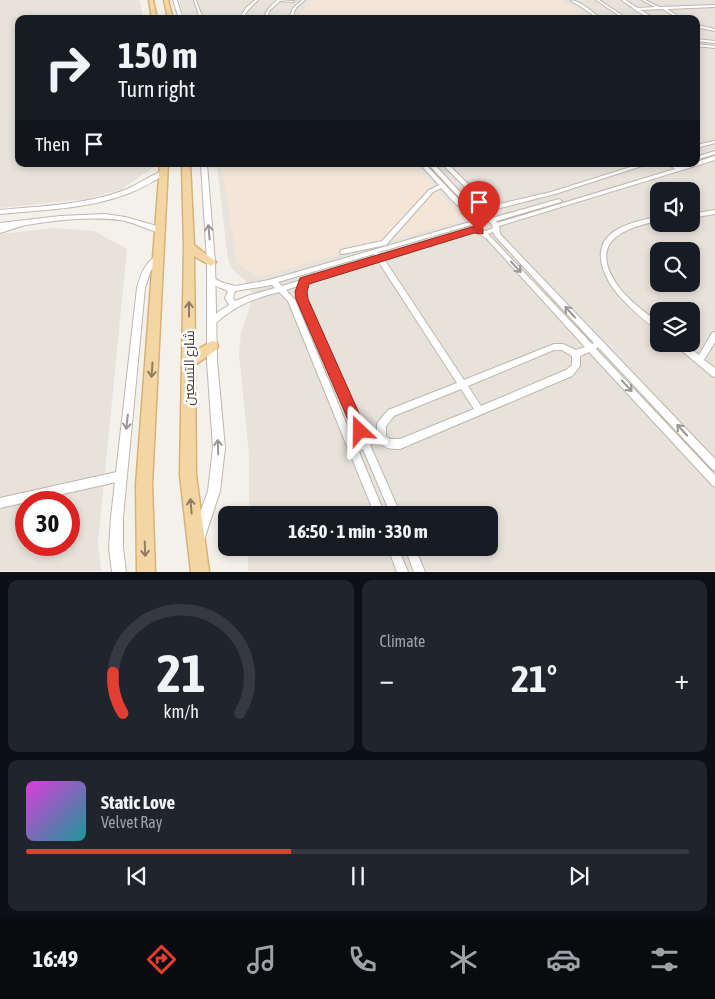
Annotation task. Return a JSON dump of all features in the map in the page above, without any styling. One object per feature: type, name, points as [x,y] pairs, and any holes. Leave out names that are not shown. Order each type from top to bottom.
[{"type":"main road","points":[[151,0],[154,15]]},
{"type":"main road","points":[[167,0],[179,15]]},
{"type":"main road","points":[[167,0],[170,15]]},
{"type":"main road","name":"شارع التسعين","points":[[186,167],[190,247],[188,475],[195,545],[200,572]]},
{"type":"main road","points":[[146,572],[144,486],[161,230],[163,168]]},
{"type":"main road","points":[[190,247],[212,262]]},
{"type":"main road","points":[[189,362],[212,346]]},
{"type":"street","points":[[175,0],[180,15]]},
{"type":"street","points":[[195,0],[201,15]]},
{"type":"street","points":[[243,15],[257,0]]},
{"type":"street","points":[[266,15],[280,0],[293,1]]},
{"type":"street","points":[[292,15],[294,9],[304,0]]},
{"type":"street","points":[[570,0],[595,15]]},
{"type":"street","points":[[597,0],[621,15]]},
{"type":"street","points":[[618,0],[643,15]]},
{"type":"street","points":[[622,0],[648,15]]},
{"type":"street","points":[[643,0],[674,15]]},
{"type":"street","points":[[636,10],[715,6]]},
{"type":"street","points":[[700,27],[715,30]]},
{"type":"street","points":[[700,42],[715,44]]},
{"type":"street","points":[[700,147],[713,144]]},
{"type":"street","points":[[700,158],[715,152]]},
{"type":"street","points":[[705,156],[713,159]]},
{"type":"street","points":[[700,161],[713,159]]},
{"type":"street","points":[[195,545],[214,491],[218,461],[212,346],[212,262],[204,167]]},
{"type":"street","points":[[425,167],[467,211],[473,211],[434,167]]},
{"type":"street","points":[[448,167],[480,199],[496,205],[523,201],[636,167]]},
{"type":"street","points":[[212,280],[221,286],[232,289],[251,288],[476,228],[490,233],[494,225],[673,167]]},
{"type":"street","points":[[494,225],[673,167]]},
{"type":"street","points":[[0,212],[90,203],[110,199],[142,185],[163,168]]},
{"type":"street","points":[[343,252],[384,243],[431,191],[442,185]]},
{"type":"street","points":[[579,185],[589,193]]},
{"type":"street","points":[[103,217],[110,199]]},
{"type":"street","points":[[700,214],[715,212]]},
{"type":"street","points":[[0,226],[103,217],[128,220],[144,227],[161,230]]},
{"type":"street","points":[[476,228],[480,218],[494,225],[498,235],[715,466]]},
{"type":"street","points":[[650,221],[619,229],[611,235],[603,253],[606,270],[617,288],[628,301],[650,319]]},
{"type":"street","points":[[0,232],[26,223]]},
{"type":"street","points":[[476,228],[489,238],[715,482]]},
{"type":"street","points":[[213,321],[233,305],[258,294],[280,289],[377,255]]},
{"type":"street","points":[[377,255],[480,411]]},
{"type":"street","points":[[119,572],[117,532],[141,288],[147,270],[159,258]]},
{"type":"street","points":[[304,281],[301,292],[302,299],[392,506]]},
{"type":"street","points":[[271,282],[277,284],[294,304],[376,506]]},
{"type":"street","points":[[232,289],[229,298],[233,305]]},
{"type":"street","points":[[574,329],[583,326]]},
{"type":"street","points":[[700,360],[715,335]]},
{"type":"street","points":[[576,354],[600,344]]},
{"type":"street","points":[[563,346],[576,354],[576,366],[569,373],[400,444],[388,444],[380,434],[381,425],[392,413],[462,384],[554,347],[563,346]]},
{"type":"street","points":[[690,352],[715,373]]},
{"type":"street","points":[[353,450],[380,434]]},
{"type":"street","points":[[0,503],[122,476]]},
{"type":"street","points":[[396,556],[403,572]]},
{"type":"street","points":[[413,556],[420,572]]},
{"type":"shaded area","points":[[0,0],[140,0],[142,15],[15,15],[15,167],[154,167],[122,189],[86,199],[0,208]]},
{"type":"shaded area","points":[[179,0],[715,0],[715,571],[248,571],[248,556],[498,556],[498,506],[249,506],[249,455],[239,353],[241,332],[253,298],[248,283],[233,270],[228,260],[217,167],[700,167],[700,15],[184,15]]},
{"type":"shaded area","points":[[311,0],[561,0],[582,12],[584,15],[300,15]]},
{"type":"shaded area","points":[[221,167],[418,167],[464,220],[258,277],[237,263]]},
{"type":"shaded area","points":[[54,228],[94,231],[127,249],[98,542],[101,571],[0,571],[0,234]]},
{"type":"route","points":[[360,431],[302,299],[301,288],[304,281],[475,229],[479,232]]}]
